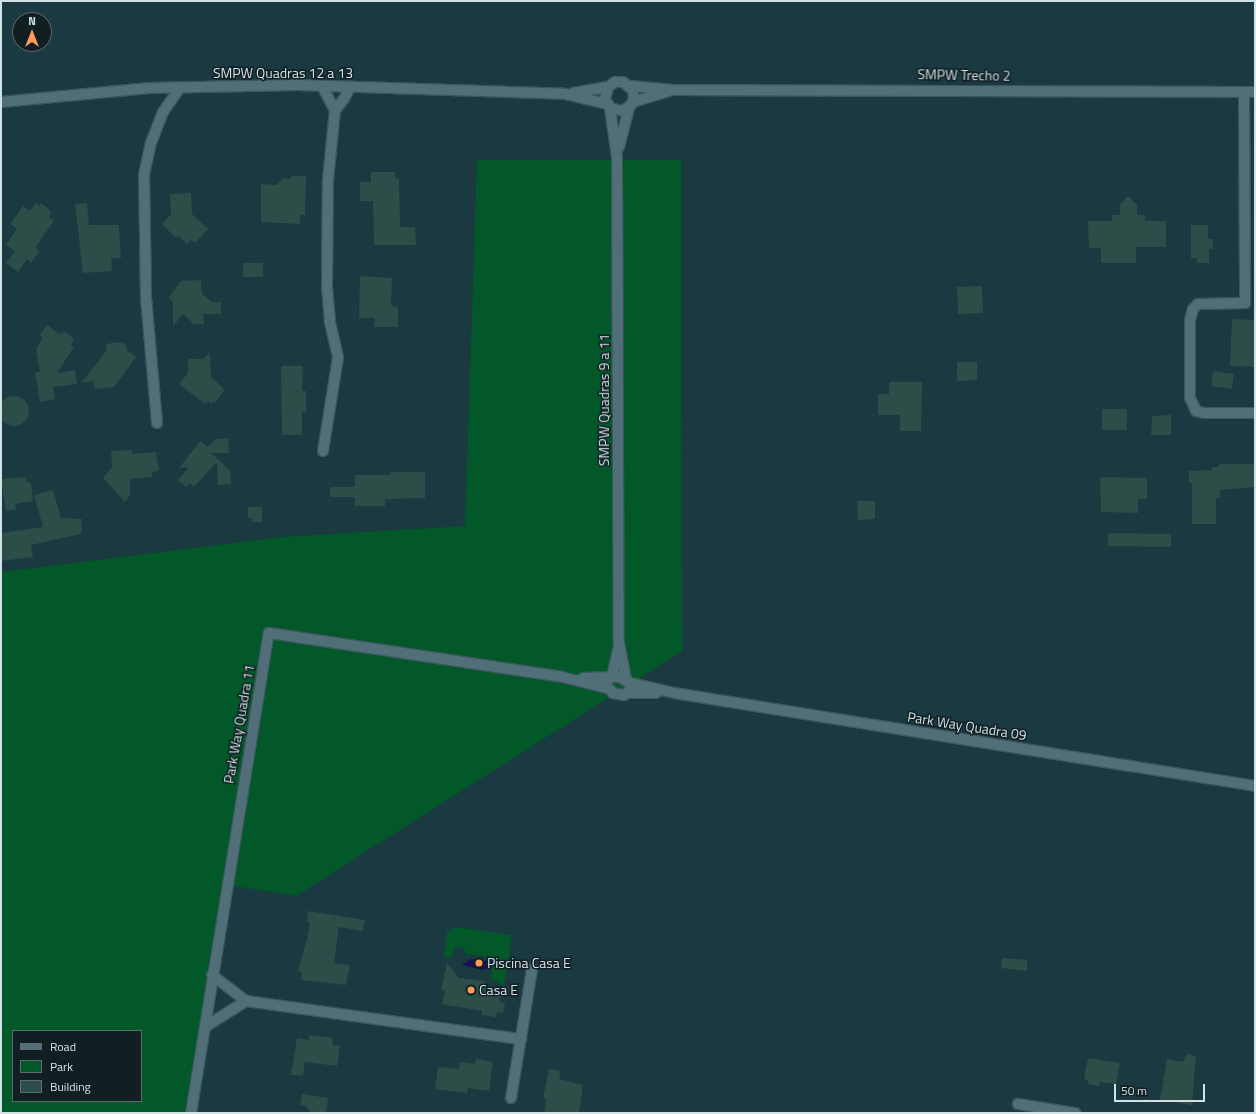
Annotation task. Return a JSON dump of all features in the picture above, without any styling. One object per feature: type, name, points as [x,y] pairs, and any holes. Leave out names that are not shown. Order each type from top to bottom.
[{"type":"street","points":[[615,82],[623,82],[631,86],[674,90],[616,111],[609,106],[605,99],[608,87],[615,82]]},
{"type":"street","name":"SMPW Quadras 12 a 13","points":[[1,102],[149,88],[322,86],[565,94],[608,87]]},
{"type":"street","points":[[322,86],[335,110]]},
{"type":"street","points":[[631,86],[634,94],[631,105]]},
{"type":"street","points":[[323,451],[338,357],[330,321],[326,249],[328,180],[335,110],[350,87]]},
{"type":"street","points":[[157,423],[146,298],[144,175],[151,143],[163,112],[180,88]]},
{"type":"street","name":"SMPW Trecho 2","points":[[674,90],[1255,92]]},
{"type":"street","points":[[1244,92],[1250,303],[1198,304],[1193,309],[1190,320],[1190,398],[1196,411],[1205,413],[1255,413]]},
{"type":"street","name":"SMPW Quadras 12 a 13","points":[[565,94],[609,106]]},
{"type":"street","name":"SMPW Quadras 9 a 11","points":[[617,157],[631,105]]},
{"type":"street","name":"SMPW Quadras 9 a 11","points":[[609,106],[617,157],[619,643],[628,681]]},
{"type":"street","name":"Park Way Quadra 11","points":[[192,1113],[212,975],[269,633],[562,677],[609,681]]},
{"type":"street","name":"SMPW Quadras 9 a 11","points":[[609,681],[619,643]]},
{"type":"street","name":"Park Way Quadra 09","points":[[609,681],[628,681],[674,693],[1255,786]]},
{"type":"street","name":"Park Way Quadra 09","points":[[609,681],[617,694],[674,693]]},
{"type":"street","points":[[627,693],[628,681]]},
{"type":"street","points":[[511,1098],[532,970]]},
{"type":"street","points":[[212,975],[246,1001],[521,1039]]},
{"type":"street","points":[[205,1027],[246,1001]]},
{"type":"street","points":[[1018,1104],[1075,1113]]},
{"type":"green space","points":[[477,160],[681,160],[682,651],[296,896],[223,884],[191,1113],[1,1113],[1,572],[282,537],[465,526]]},
{"type":"green space","points":[[455,927],[512,935],[504,986],[491,979],[492,968],[496,958],[465,954],[465,948],[454,947],[452,958],[444,957],[447,932]]},
{"type":"shaded area","name":"Piscina Casa E","points":[[471,959],[494,962],[490,967],[482,970],[462,965]]},
{"type":"building","points":[[371,172],[395,172],[395,179],[399,179],[400,227],[415,227],[416,245],[374,245],[373,201],[360,201],[360,182],[371,182]]},
{"type":"building","points":[[291,176],[306,176],[305,215],[300,215],[300,224],[261,222],[261,184],[276,185],[284,178],[291,179]]},
{"type":"building","points":[[191,193],[192,214],[208,229],[196,242],[190,240],[187,244],[178,236],[176,238],[162,224],[171,214],[170,194]]},
{"type":"building","points":[[1128,196],[1137,205],[1137,215],[1145,215],[1145,221],[1166,221],[1166,247],[1136,247],[1136,263],[1101,263],[1101,248],[1089,248],[1088,221],[1112,221],[1112,215],[1120,215],[1120,205]]},
{"type":"building","points":[[36,203],[39,206],[41,203],[49,209],[51,213],[49,217],[54,221],[35,248],[40,251],[31,263],[27,259],[18,272],[6,263],[15,251],[6,245],[17,229],[10,224],[23,206],[30,211]]},
{"type":"building","points":[[87,203],[89,225],[119,225],[121,258],[111,258],[112,271],[83,273],[75,204]]},
{"type":"building","points":[[1191,225],[1208,225],[1208,239],[1213,239],[1213,249],[1209,249],[1209,263],[1197,263],[1197,258],[1191,258]]},
{"type":"building","points":[[243,263],[263,263],[263,277],[243,277]]},
{"type":"building","points":[[360,276],[392,278],[391,305],[398,307],[398,327],[374,327],[375,318],[359,318]]},
{"type":"building","points":[[201,280],[202,294],[212,302],[221,302],[221,314],[203,314],[204,324],[194,324],[183,314],[173,326],[173,302],[168,298],[181,281]]},
{"type":"building","points":[[982,286],[983,313],[958,314],[957,287]]},
{"type":"building","points":[[1232,319],[1255,320],[1255,367],[1230,366]]},
{"type":"building","points":[[47,325],[59,334],[65,332],[74,340],[71,345],[74,347],[57,373],[75,370],[77,384],[53,387],[55,399],[40,402],[35,372],[40,372],[36,348],[42,339],[40,334]]},
{"type":"building","points":[[119,342],[125,344],[127,350],[136,357],[114,387],[95,389],[94,381],[81,383],[107,350],[106,344]]},
{"type":"building","points":[[210,352],[211,377],[225,390],[215,403],[214,401],[211,404],[208,401],[205,404],[179,384],[188,373],[188,359],[203,359]]},
{"type":"building","points":[[957,362],[977,362],[977,380],[957,381]]},
{"type":"building","points":[[281,366],[303,366],[302,391],[306,391],[306,412],[302,412],[302,435],[282,435]]},
{"type":"building","points":[[1213,371],[1234,374],[1232,389],[1211,386]]},
{"type":"building","points":[[889,382],[922,382],[921,431],[900,431],[900,415],[878,415],[878,394],[889,394]]},
{"type":"building","points":[[14,396],[25,400],[29,411],[25,422],[14,426],[3,422],[-1,411],[3,400]]},
{"type":"building","points":[[1102,409],[1127,409],[1127,430],[1102,430]]},
{"type":"building","points":[[1171,415],[1171,435],[1151,435],[1152,416]]},
{"type":"building","points":[[228,438],[229,453],[211,453],[230,470],[231,484],[218,485],[217,462],[194,487],[190,483],[186,487],[178,480],[189,467],[179,468],[200,441],[207,447],[216,439]]},
{"type":"building","points":[[132,450],[132,454],[156,452],[159,470],[152,473],[152,477],[130,479],[130,495],[125,502],[103,478],[112,467],[111,451]]},
{"type":"building","points":[[1219,464],[1255,464],[1255,487],[1220,490],[1220,498],[1216,498],[1216,524],[1192,524],[1192,483],[1189,483],[1189,471],[1212,470],[1212,467],[1219,467]]},
{"type":"building","points":[[391,472],[425,472],[425,498],[385,499],[385,506],[355,506],[355,497],[330,497],[330,487],[355,487],[355,475],[390,475]]},
{"type":"building","points":[[26,477],[26,481],[31,484],[33,501],[15,504],[16,509],[6,511],[1,479]]},
{"type":"building","points":[[1100,477],[1147,478],[1147,499],[1138,499],[1138,513],[1101,512]]},
{"type":"building","points":[[53,490],[61,518],[82,519],[81,534],[31,545],[33,557],[1,561],[1,533],[43,527],[34,495]]},
{"type":"building","points":[[857,501],[875,501],[875,519],[858,520]]},
{"type":"building","points":[[248,507],[262,507],[262,522],[252,522],[252,518],[248,518]]},
{"type":"building","points":[[1108,533],[1171,534],[1171,547],[1108,546]]},
{"type":"building","points":[[308,911],[365,920],[363,931],[339,927],[334,963],[350,965],[346,985],[301,980],[302,972],[298,971],[310,922],[307,922]]},
{"type":"building","points":[[1002,958],[1027,960],[1027,971],[1001,968]]},
{"type":"building","name":"Casa E","points":[[447,963],[459,978],[484,981],[491,990],[501,991],[499,1001],[505,1004],[503,1013],[497,1012],[496,1017],[482,1015],[482,1011],[442,1004],[445,990],[441,990]]},
{"type":"building","points":[[309,1035],[333,1038],[332,1045],[340,1046],[337,1066],[305,1062],[303,1076],[291,1075],[297,1038],[309,1040]]},
{"type":"building","points":[[1187,1054],[1196,1056],[1192,1105],[1160,1100],[1167,1059],[1183,1062]]},
{"type":"building","points":[[1088,1058],[1120,1063],[1116,1084],[1100,1082],[1099,1086],[1088,1084],[1088,1080],[1084,1079]]},
{"type":"building","points":[[476,1059],[493,1062],[489,1091],[468,1088],[467,1093],[435,1089],[438,1067],[459,1069],[460,1062],[475,1064]]},
{"type":"building","points":[[549,1069],[561,1071],[559,1079],[583,1085],[579,1113],[544,1113],[546,1099],[543,1098]]},
{"type":"building","points":[[302,1094],[328,1098],[326,1113],[311,1113],[306,1106],[300,1105]]},
{"type":"place","name":"Piscina Casa E","points":[[479,963]]},
{"type":"place","name":"Casa E","points":[[471,990]]}]
